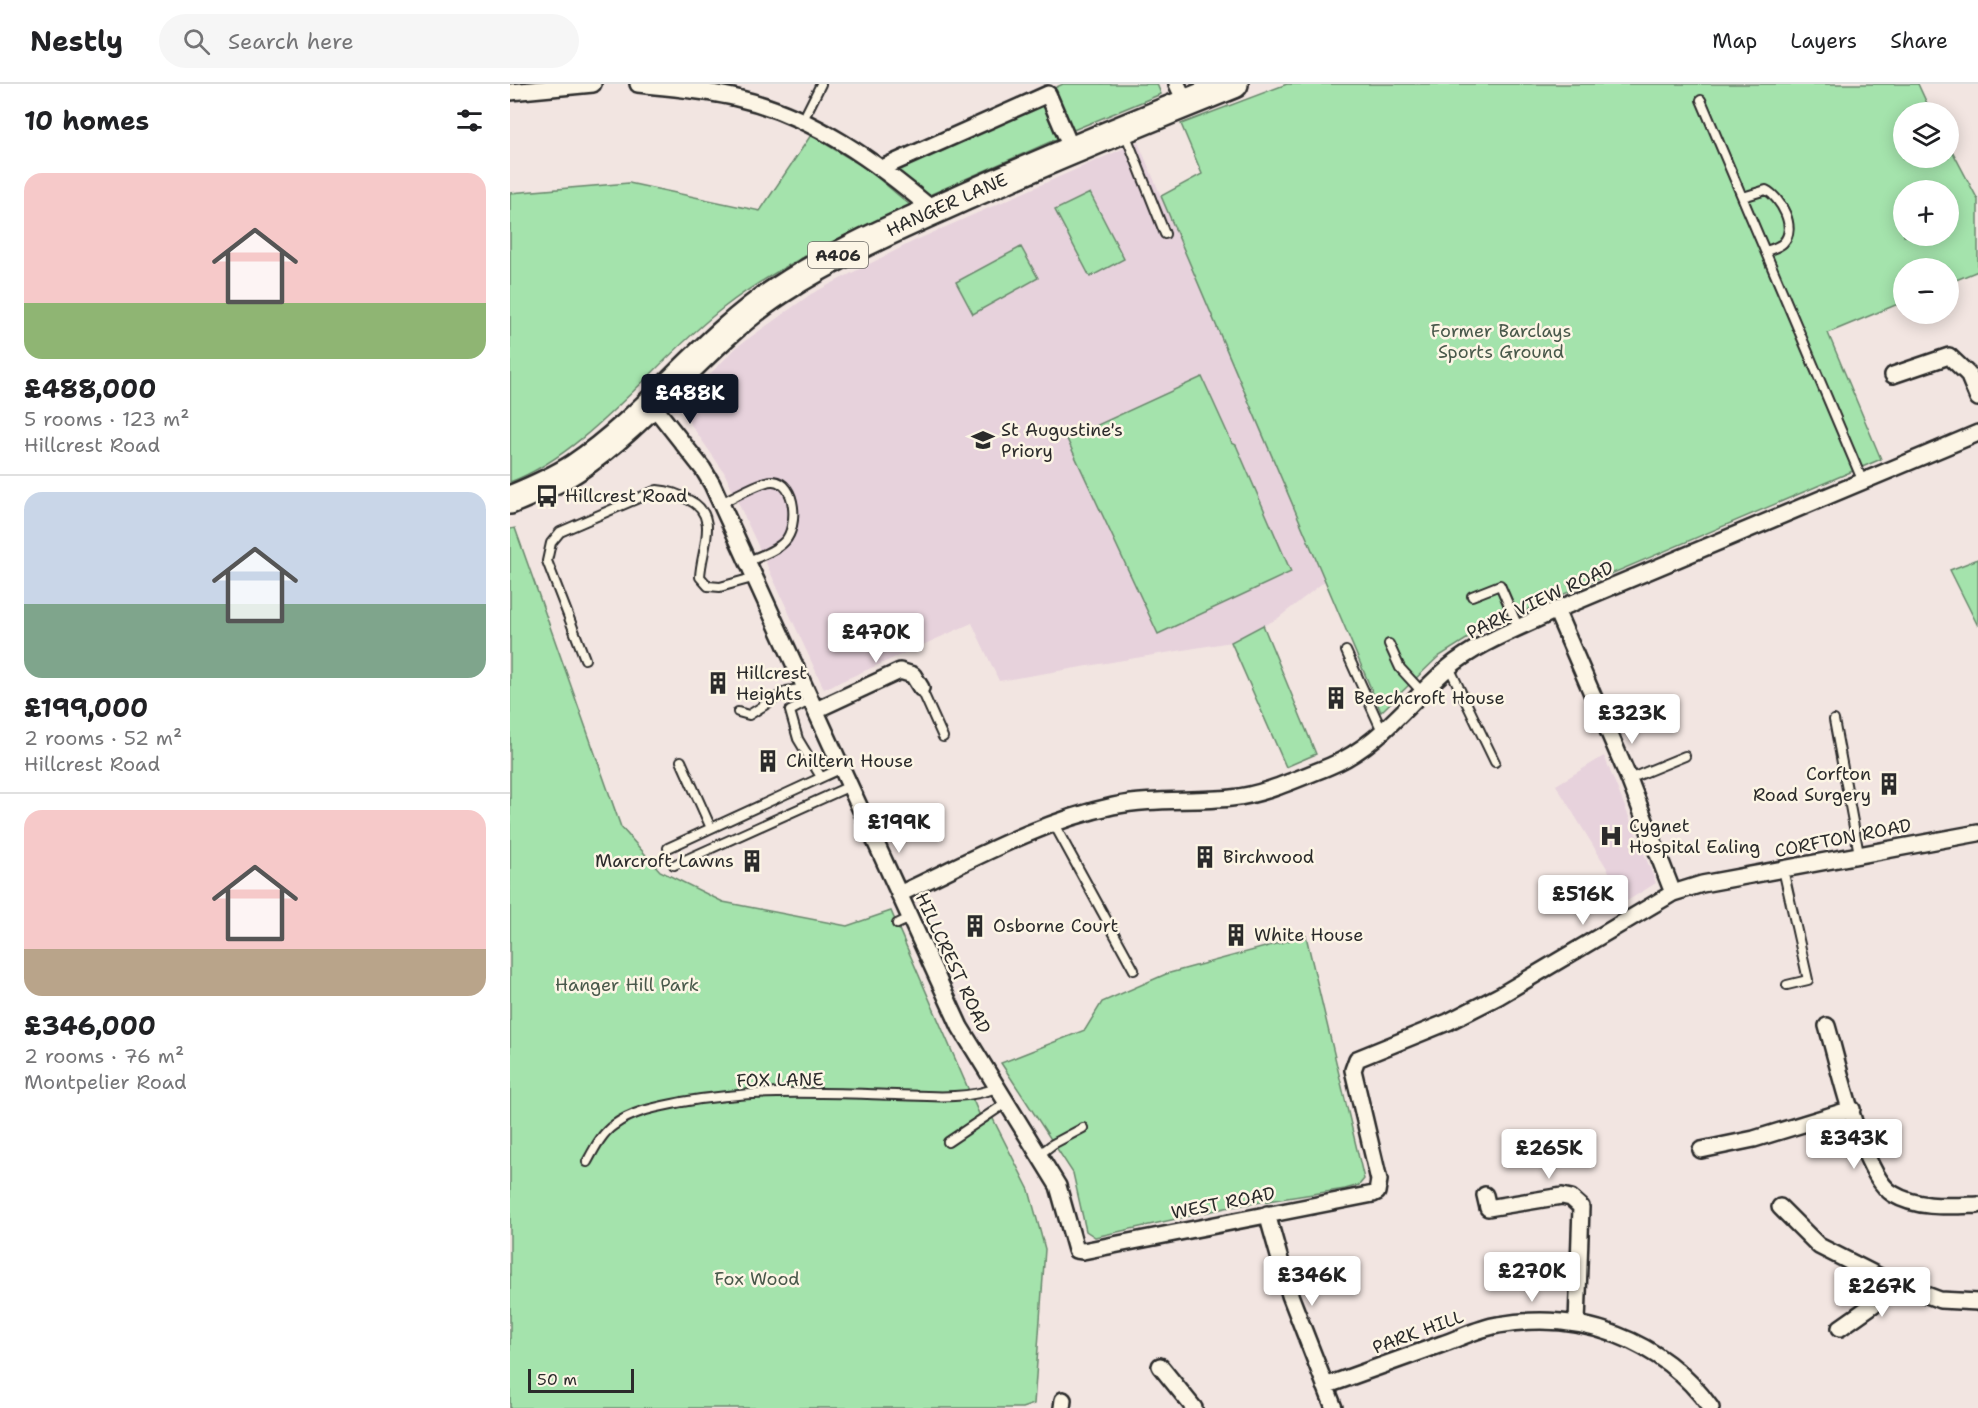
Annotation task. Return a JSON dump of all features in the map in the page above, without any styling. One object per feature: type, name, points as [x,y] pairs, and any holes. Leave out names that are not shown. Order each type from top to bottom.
[{"type":"highway","name":"HANGER LANE","points":[[510,500],[573,469],[593,455],[651,403],[713,342],[779,290],[837,256],[933,211],[1123,129],[1182,93],[1234,84]]},
{"type":"street","points":[[510,92],[593,84]]},
{"type":"street","points":[[638,84],[738,91],[842,142],[882,168],[933,211]]},
{"type":"street","points":[[882,168],[1046,89],[1072,150]]},
{"type":"street","points":[[1893,375],[1949,356],[1968,374],[1978,398]]},
{"type":"street","name":"HILLCREST ROAD","points":[[651,403],[703,469],[721,503],[899,894],[903,921],[960,1027],[1058,1186],[1076,1250]]},
{"type":"street","name":"PARK VIEW ROAD","points":[[899,894],[1054,824],[1115,806],[1233,798],[1333,765],[1383,733],[1449,667],[1491,641],[1556,610],[1864,483],[1978,433]]},
{"type":"street","points":[[1556,610],[1629,778],[1673,893]]},
{"type":"street","points":[[811,699],[900,671],[913,675],[921,688]]},
{"type":"street","name":"CORFTON ROAD","points":[[1377,1192],[1379,1180],[1353,1070],[1357,1059],[1448,1022],[1499,996],[1673,893],[1702,884],[1978,833]]},
{"type":"street","points":[[1827,1026],[1868,1163],[1880,1184],[1893,1194],[1937,1207],[1978,1205]]},
{"type":"street","points":[[1701,1150],[1754,1139],[1852,1109]]},
{"type":"street","name":"WEST ROAD","points":[[1076,1250],[1083,1251],[1267,1214],[1368,1197],[1377,1192]]},
{"type":"street","points":[[1485,1195],[1488,1208],[1562,1196],[1571,1198],[1581,1207],[1577,1323]]},
{"type":"street","points":[[1780,1207],[1819,1246],[1884,1279],[1940,1300],[1978,1302]]},
{"type":"street","points":[[1267,1214],[1290,1295],[1325,1386],[1330,1407]]},
{"type":"street","points":[[1840,1328],[1874,1304],[1884,1279]]},
{"type":"street","name":"PARK HILL","points":[[1325,1386],[1495,1325],[1536,1319],[1577,1323],[1616,1333],[1646,1347],[1672,1364],[1699,1390],[1711,1408]]},
{"type":"street","points":[[1160,1366],[1194,1408]]},
{"type":"lane","points":[[802,122],[821,84]]},
{"type":"lane","points":[[1701,100],[1864,483]]},
{"type":"lane","points":[[1123,129],[1165,234]]},
{"type":"lane","points":[[1743,197],[1766,190],[1772,193],[1782,208],[1789,228],[1787,237],[1780,245],[1766,251]]},
{"type":"lane","points":[[721,503],[774,481],[789,494],[794,513],[788,539],[748,561]]},
{"type":"lane","points":[[585,659],[547,561],[551,543],[560,532],[657,490],[671,491],[699,505],[708,523],[700,577],[708,586],[720,587],[756,577]]},
{"type":"lane","points":[[1472,596],[1500,585],[1519,629]]},
{"type":"lane","points":[[1389,644],[1400,668],[1422,692]]},
{"type":"lane","points":[[1346,651],[1383,733]]},
{"type":"lane","points":[[1449,667],[1495,762]]},
{"type":"lane","points":[[921,688],[943,737]]},
{"type":"lane","points":[[738,712],[749,715],[787,692],[811,699]]},
{"type":"lane","points":[[811,699],[790,711],[798,740],[821,777]]},
{"type":"lane","points":[[1834,720],[1859,854]]},
{"type":"lane","points":[[1629,778],[1685,756]]},
{"type":"lane","points":[[681,761],[711,828]]},
{"type":"lane","points":[[668,848],[842,768]]},
{"type":"lane","points":[[674,865],[850,786]]},
{"type":"lane","points":[[1054,824],[1134,970]]},
{"type":"lane","points":[[1784,869],[1808,980],[1787,985]]},
{"type":"lane","name":"FOX LANE","points":[[587,1162],[598,1143],[612,1126],[633,1113],[676,1103],[766,1092],[917,1096],[984,1093],[996,1088]]},
{"type":"lane","points":[[948,1142],[1006,1103]]},
{"type":"lane","points":[[1040,1154],[1053,1144],[1083,1128]]},
{"type":"shaded area","name":"St Augustine's Priory","points":[[1138,142],[1325,581],[1277,619],[1231,642],[999,681],[972,623],[824,689],[724,472],[678,406],[738,346],[811,294],[914,241]]},
{"type":"shaded area","points":[[1604,756],[1656,883],[1627,901],[1556,785]]},
{"type":"green space","points":[[1063,84],[1157,84],[1161,94],[1071,131],[1052,89]]},
{"type":"green space","name":"Former Barclays Sports Ground","points":[[1287,84],[1918,84],[1926,102],[1893,102],[1893,168],[1959,168],[1959,164],[1978,200],[1978,271],[1959,279],[1959,258],[1893,258],[1893,306],[1828,333],[1881,459],[1484,628],[1438,657],[1381,712],[1161,196],[1202,174],[1181,124]]},
{"type":"green space","points":[[1043,101],[1059,138],[927,196],[893,168]]},
{"type":"green space","points":[[811,135],[867,169],[910,205],[790,264],[745,292],[698,329],[595,427],[539,468],[510,482],[510,193],[629,183],[760,211]]},
{"type":"green space","points":[[1090,193],[1124,259],[1090,277],[1055,210]]},
{"type":"green space","points":[[1021,247],[1038,278],[973,314],[956,282]]},
{"type":"green space","points":[[1202,377],[1232,443],[1236,445],[1291,572],[1158,634],[1067,439]]},
{"type":"green space","points":[[515,528],[621,827],[660,871],[723,902],[847,926],[891,911],[980,1116],[990,1113],[1029,1190],[1045,1249],[1034,1404],[1022,1408],[510,1408],[510,529]]},
{"type":"green space","points":[[1978,559],[1978,626],[1950,570]]},
{"type":"green space","points":[[1263,625],[1316,754],[1286,767],[1231,642]]},
{"type":"green space","points":[[1306,936],[1364,1179],[1359,1185],[1345,1189],[1230,1207],[1095,1237],[1086,1231],[1073,1173],[1001,1063],[1085,1030],[1102,1002],[1166,974]]},
{"type":"place","name":"St Augustine's Priory","points":[[983,440]]},
{"type":"place","name":"Hillcrest Road","points":[[547,496]]},
{"type":"place","name":"Hillcrest Heights","points":[[718,683]]},
{"type":"place","name":"Beechcroft House","points":[[1336,698]]},
{"type":"place","name":"Chiltern House","points":[[768,761]]},
{"type":"place","name":"Corfton Road Surgery","points":[[1889,784]]},
{"type":"place","name":"Cygnet Hospital Ealing","points":[[1611,836]]},
{"type":"place","name":"Birchwood","points":[[1205,857]]},
{"type":"place","name":"Marcroft Lawns","points":[[752,861]]},
{"type":"place","name":"Osborne Court","points":[[975,926]]},
{"type":"place","name":"White House","points":[[1236,935]]},
{"type":"park label","name":"Hanger Hill Park","points":[[627,985]]},
{"type":"park label","name":"Fox Wood","points":[[757,1279]]}]
